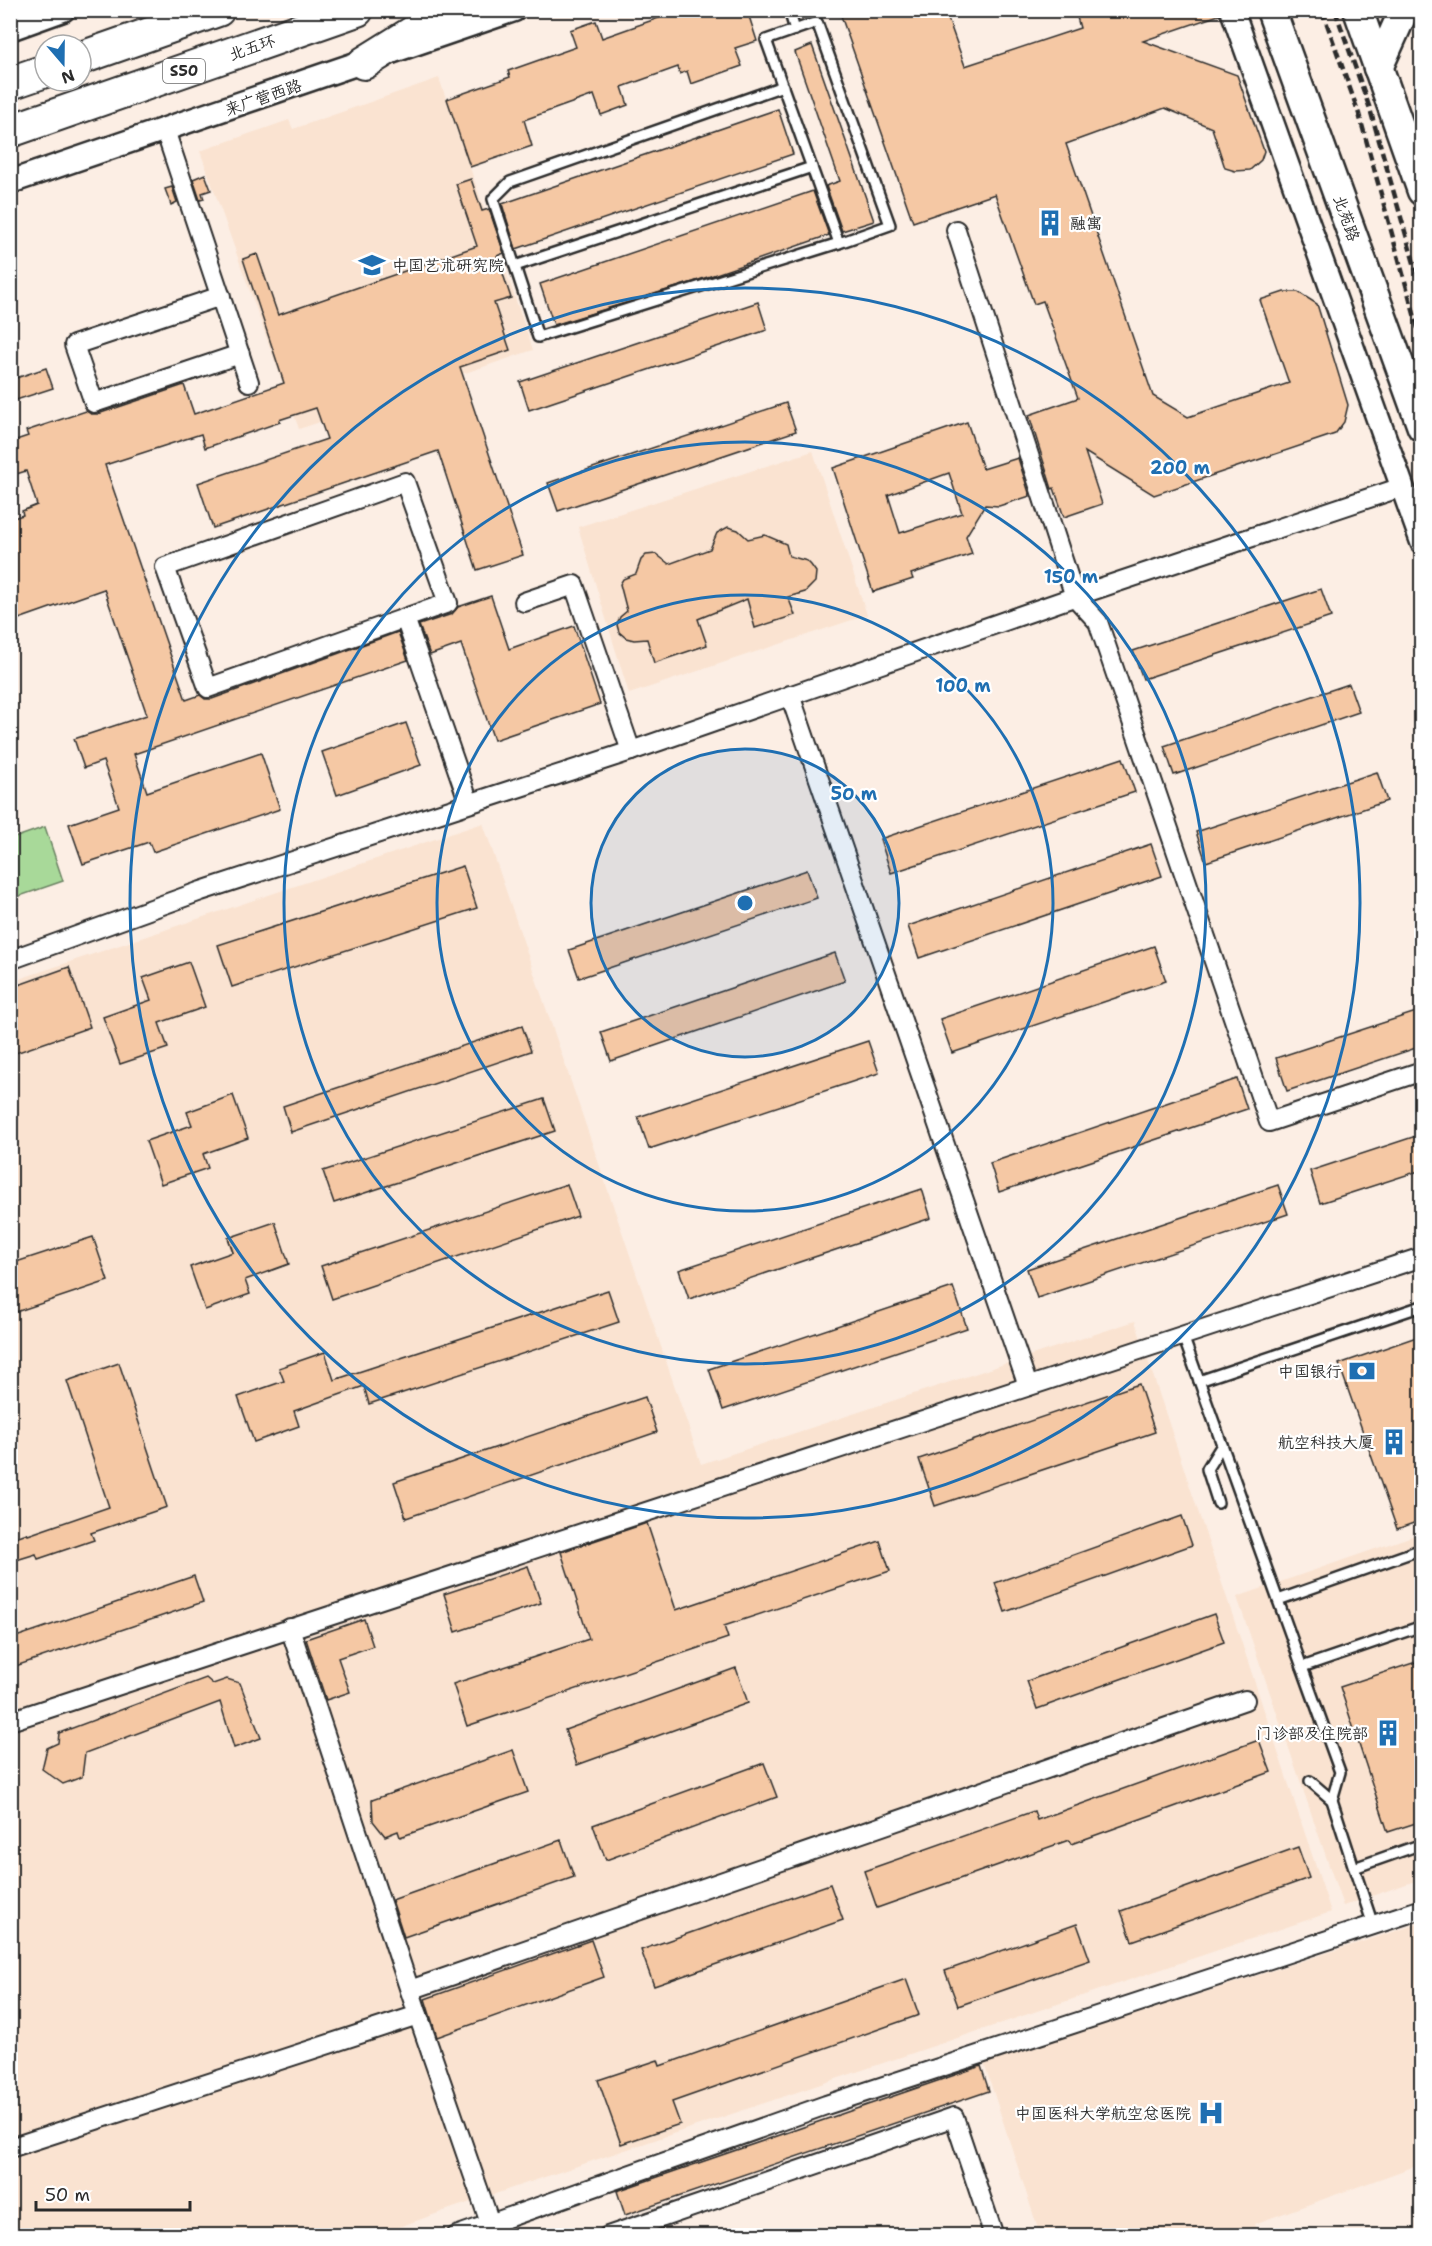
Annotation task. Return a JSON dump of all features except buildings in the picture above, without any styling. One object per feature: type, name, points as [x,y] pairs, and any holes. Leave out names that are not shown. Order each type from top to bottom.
[{"type":"highway","points":[[93,54],[218,10]]},
{"type":"highway","name":"北五环","points":[[10,131],[357,10]]},
{"type":"highway","points":[[364,63],[449,10]]},
{"type":"highway","points":[[10,83],[33,75]]},
{"type":"main road","name":"北苑路","points":[[1271,10],[1422,427]]},
{"type":"main road","points":[[1358,10],[1422,191]]},
{"type":"main road","points":[[1378,68],[1404,10]]},
{"type":"street","points":[[10,29],[63,10]]},
{"type":"street","name":"来广营西路","points":[[10,182],[514,10]]},
{"type":"street","points":[[1232,10],[1422,542]]},
{"type":"street","points":[[165,130],[249,382]]},
{"type":"street","points":[[956,230],[1075,597],[1098,622],[1269,1122],[1422,1071]]},
{"type":"street","points":[[221,296],[74,345],[94,403],[240,354]]},
{"type":"street","points":[[405,482],[448,603],[405,618],[208,688],[165,567],[405,482]]},
{"type":"street","points":[[10,960],[201,891],[631,751],[1075,597],[1402,487]]},
{"type":"street","points":[[524,602],[574,585],[631,751]]},
{"type":"street","points":[[405,618],[469,803]]},
{"type":"street","points":[[790,695],[1028,1386]]},
{"type":"street","points":[[10,1721],[1422,1257]]},
{"type":"street","points":[[290,1628],[418,2015],[490,2223]]},
{"type":"street","points":[[410,1990],[1245,1700]]},
{"type":"street","points":[[456,2235],[826,2105],[1422,1909]]},
{"type":"street","points":[[10,2148],[418,2015]]},
{"type":"street","points":[[608,2235],[954,2117],[994,2235]]},
{"type":"lane","points":[[789,10],[795,30]]},
{"type":"lane","points":[[783,86],[510,182],[493,199],[538,337],[839,243],[890,225],[817,22],[766,40],[783,86],[839,243]]},
{"type":"lane","points":[[515,266],[812,167]]},
{"type":"lane","points":[[1199,1381],[1422,1306]]},
{"type":"lane","points":[[1183,1336],[1340,1772],[1332,1800]]},
{"type":"lane","points":[[1218,1503],[1207,1469],[1222,1445]]},
{"type":"lane","points":[[1278,1600],[1422,1549]]},
{"type":"lane","points":[[1302,1667],[1422,1626]]},
{"type":"lane","points":[[1310,1781],[1332,1800],[1373,1925]]},
{"type":"lane","points":[[1354,1868],[1422,1844]]},
{"type":"shaded area","name":"中国艺术研究院","points":[[439,78],[533,350],[299,429],[200,151],[289,120],[293,129]]},
{"type":"shaded area","points":[[813,451],[867,615],[629,694],[578,527]]},
{"type":"shaded area","points":[[483,823],[701,1464],[1135,1321],[1331,1912],[376,2235],[11,2235],[10,982]]},
{"type":"shaded area","points":[[1421,1533],[1421,1879],[1343,1906],[1237,1597]]},
{"type":"shaded area","name":"中国医科大学航空总医院","points":[[1421,1923],[1421,2164],[1254,2224],[1258,2235],[1040,2235],[984,2063]]},
{"type":"green space","points":[[45,827],[63,881],[11,899],[11,839]]},
{"type":"railway","points":[[1322,10],[1359,114],[1422,343]]},
{"type":"railway","points":[[1335,10],[1370,109],[1422,291]]},
{"type":"place","name":"融寓","points":[[1050,223]]},
{"type":"place","name":"中国艺术研究院","points":[[372,265]]},
{"type":"place","name":"中国银行","points":[[1362,1371]]},
{"type":"place","name":"航空科技大厦","points":[[1394,1442]]},
{"type":"place","name":"门诊部及住院部","points":[[1388,1733]]},
{"type":"place","name":"中国医科大学航空总医院","points":[[1211,2113]]}]
